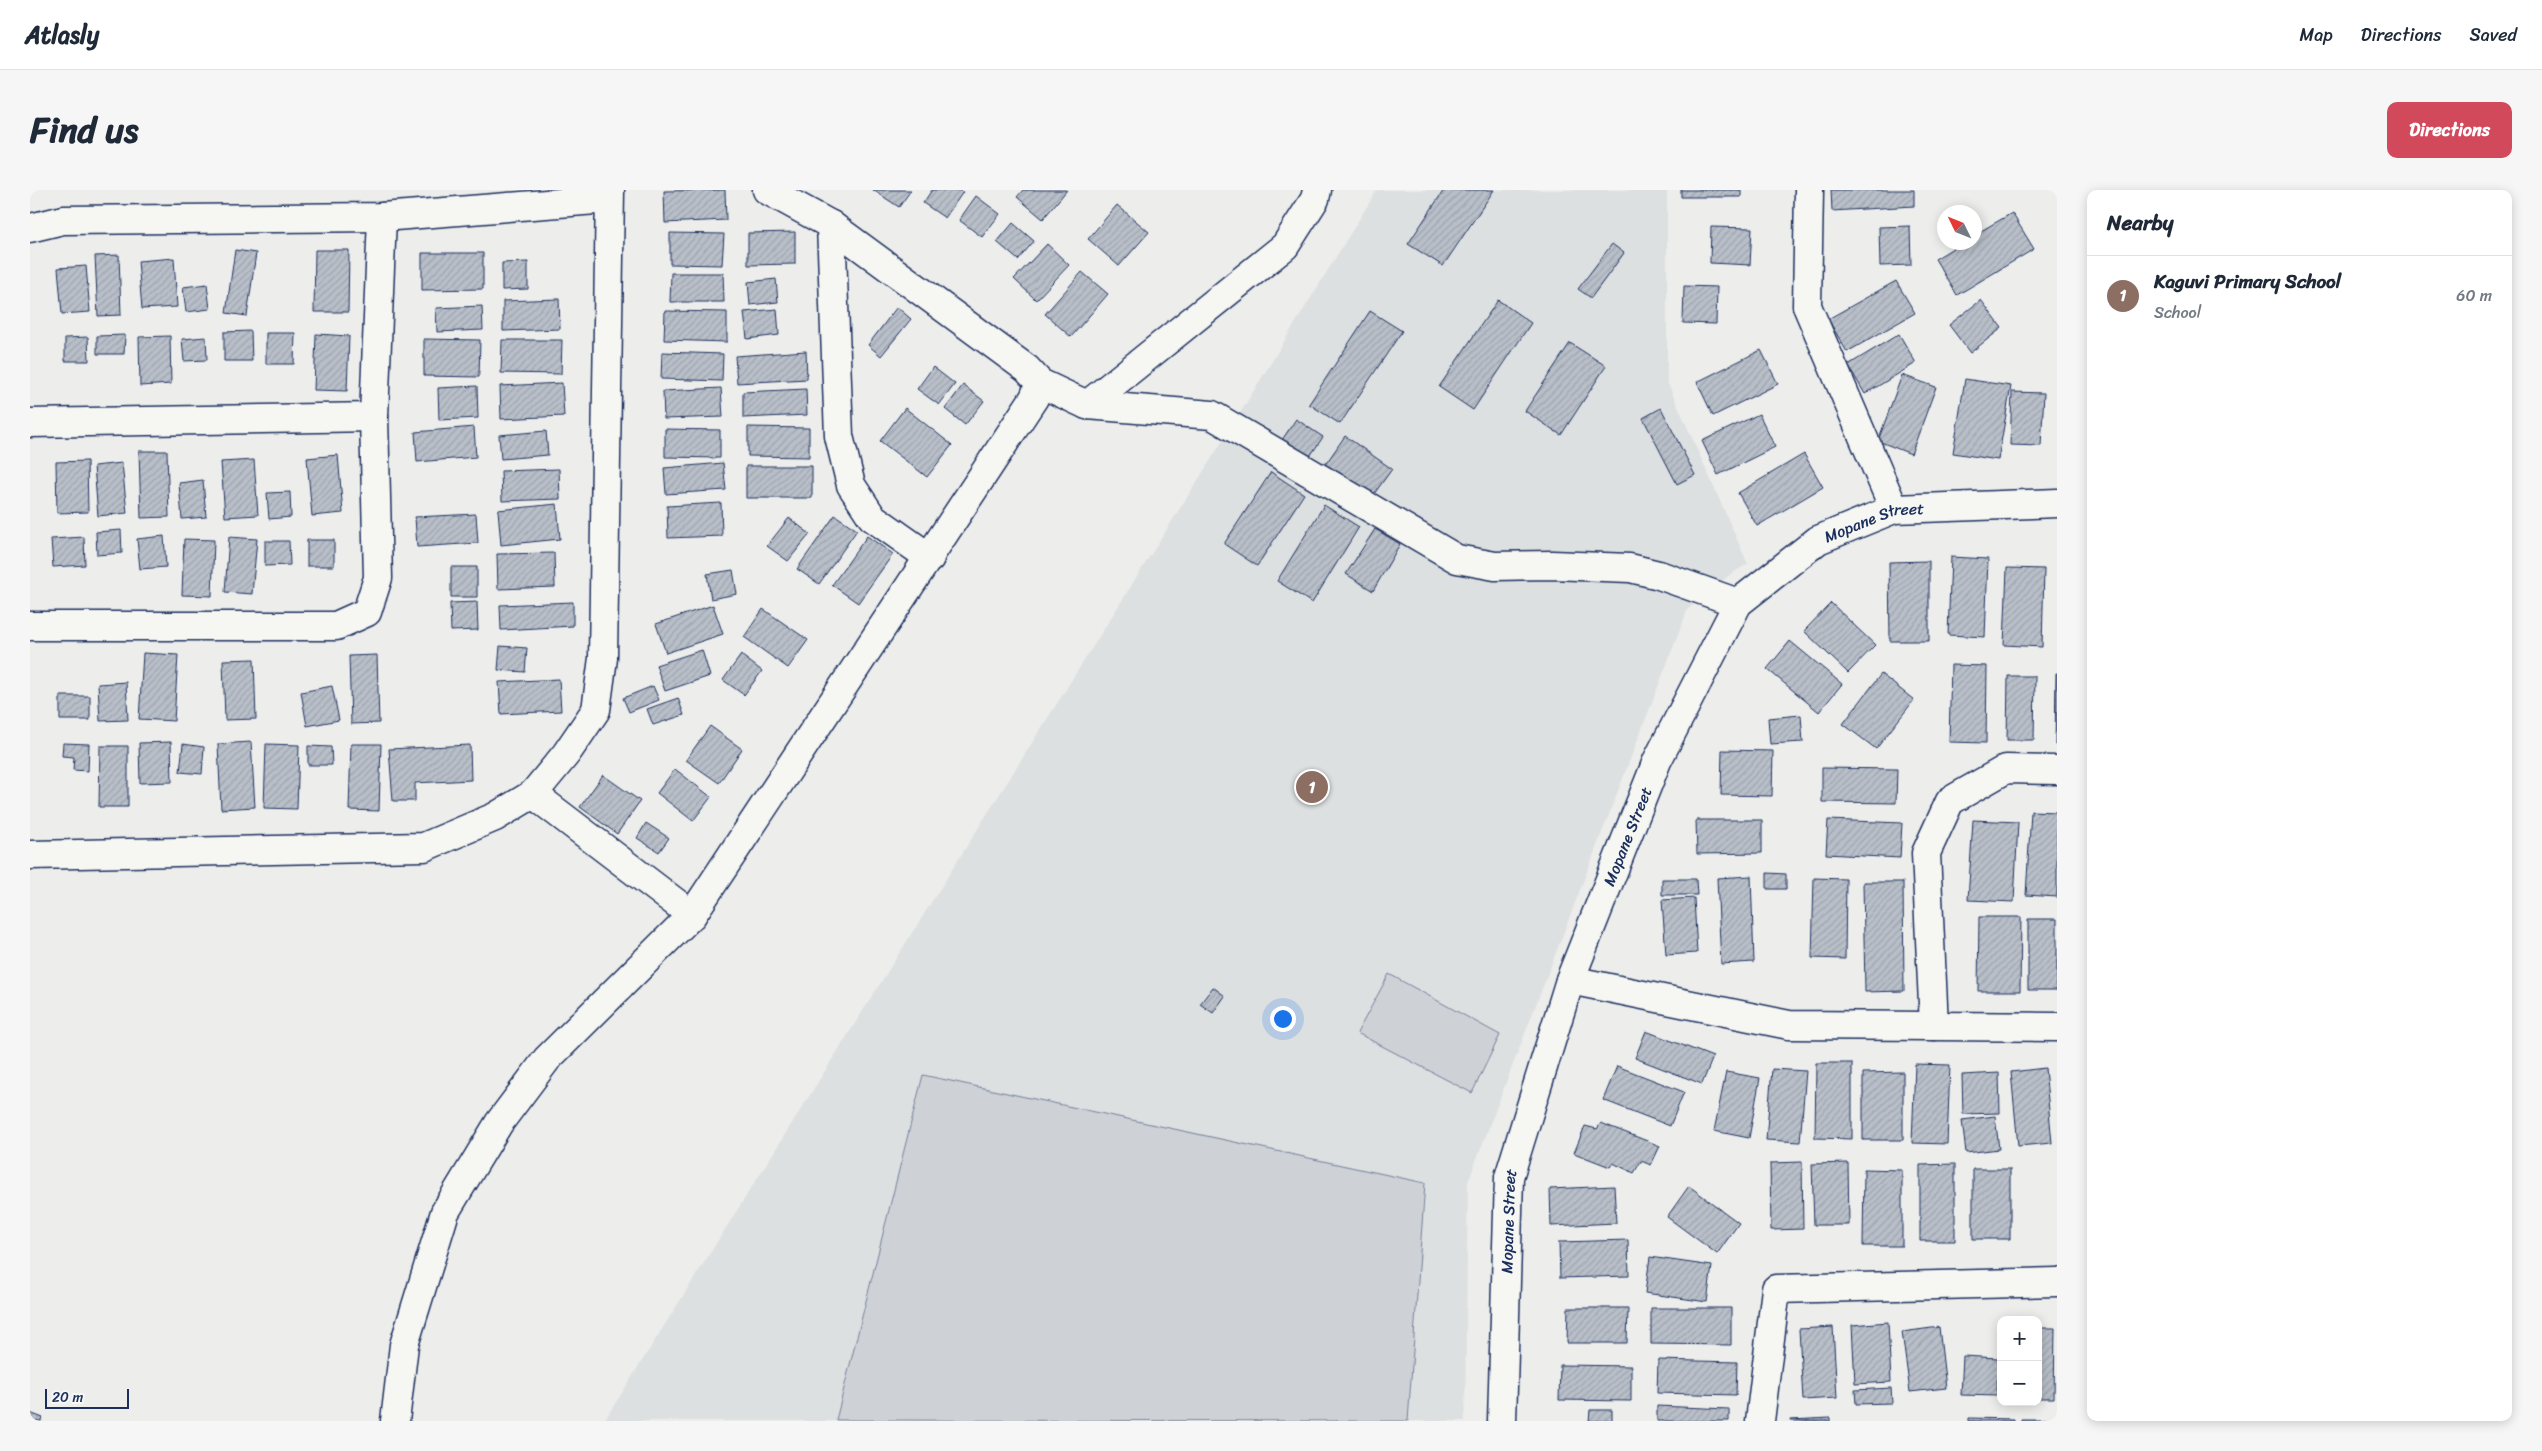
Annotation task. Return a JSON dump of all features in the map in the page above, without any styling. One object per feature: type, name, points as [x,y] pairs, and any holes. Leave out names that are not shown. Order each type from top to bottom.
[{"type":"street","points":[[766,190],[831,225],[1027,369],[1040,383],[1087,405],[1212,416],[1457,559],[1495,566],[1552,565],[1630,568],[1659,575],[1738,603]]},
{"type":"street","points":[[1087,405],[1285,246],[1314,199],[1317,190]]},
{"type":"street","points":[[1809,190],[1807,306],[1894,509]]},
{"type":"street","points":[[30,228],[63,220],[382,217],[610,195],[603,658],[596,710],[566,754],[533,794],[494,817],[424,847],[30,855]]},
{"type":"street","points":[[30,626],[336,626],[367,612],[378,578],[374,417],[382,217]]},
{"type":"street","points":[[831,225],[839,436],[851,486],[872,517],[930,558]]},
{"type":"street","points":[[395,1421],[404,1345],[445,1212],[499,1123],[547,1059],[692,915],[930,558],[1034,398],[1040,383]]},
{"type":"street","points":[[30,423],[374,417]]},
{"type":"street","name":"Mopane Street","points":[[1502,1421],[1509,1177],[1570,980],[1657,761],[1738,603],[1818,540],[1894,509],[2057,503]]},
{"type":"street","points":[[1934,1026],[1926,853],[1950,800],[2006,769],[2057,770]]},
{"type":"street","points":[[533,794],[692,915]]},
{"type":"street","points":[[1570,980],[1788,1025],[2057,1027]]},
{"type":"street","points":[[1760,1421],[1776,1289],[2057,1282]]},
{"type":"shaded area","points":[[1377,190],[1667,190],[1667,381],[1748,564],[1731,574],[1688,609],[1468,1182],[1465,1421],[604,1421],[1237,418]]},
{"type":"shaded area","points":[[1389,974],[1500,1035],[1472,1093],[1357,1033]]},
{"type":"shaded area","points":[[923,1075],[1425,1183],[1408,1421],[836,1420]]},
{"type":"building","points":[[725,190],[726,220],[665,223],[664,191]]},
{"type":"building","points":[[873,190],[911,190],[899,207]]},
{"type":"building","points":[[932,190],[959,190],[963,192],[945,218],[923,203]]},
{"type":"building","points":[[1023,190],[1067,190],[1043,219],[1017,197]]},
{"type":"building","points":[[1444,190],[1494,190],[1443,266],[1408,244]]},
{"type":"building","points":[[1681,190],[1741,190],[1741,197],[1681,197]]},
{"type":"building","points":[[1831,190],[1914,190],[1914,206],[1832,211]]},
{"type":"building","points":[[976,196],[1000,214],[982,237],[959,220]]},
{"type":"building","points":[[1117,205],[1149,232],[1119,266],[1088,239]]},
{"type":"building","points":[[2012,213],[2034,249],[1957,295],[1935,259],[1950,250],[1982,250],[1982,230]]},
{"type":"building","points":[[1013,223],[1034,241],[1018,260],[997,242]]},
{"type":"building","points":[[1910,226],[1911,265],[1880,266],[1879,227]]},
{"type":"building","points":[[1711,227],[1752,228],[1750,265],[1710,263]]},
{"type":"building","points":[[795,232],[795,264],[748,265],[748,233]]},
{"type":"building","points":[[670,233],[724,234],[722,265],[670,264]]},
{"type":"building","points":[[1047,244],[1069,265],[1036,300],[1014,279]]},
{"type":"building","points":[[1612,244],[1624,253],[1591,298],[1578,289]]},
{"type":"building","points":[[235,250],[256,253],[247,316],[226,313]]},
{"type":"building","points":[[315,250],[349,250],[348,312],[314,312]]},
{"type":"building","points":[[422,253],[483,253],[483,289],[422,290]]},
{"type":"building","points":[[119,255],[121,315],[98,316],[95,256]]},
{"type":"building","points":[[174,258],[177,307],[142,309],[138,261]]},
{"type":"building","points":[[528,262],[528,289],[502,290],[502,263]]},
{"type":"building","points":[[86,266],[90,312],[62,314],[58,268]]},
{"type":"building","points":[[1082,272],[1108,294],[1071,337],[1045,314]]},
{"type":"building","points":[[671,273],[723,273],[724,302],[670,302]]},
{"type":"building","points":[[776,279],[778,302],[750,305],[748,282]]},
{"type":"building","points":[[1896,281],[1915,313],[1847,352],[1828,319]]},
{"type":"building","points":[[207,284],[210,309],[186,312],[183,287]]},
{"type":"building","points":[[1684,286],[1717,287],[1716,324],[1683,323]]},
{"type":"building","points":[[559,299],[560,329],[503,331],[503,301]]},
{"type":"building","points":[[1498,300],[1531,323],[1473,410],[1439,387]]},
{"type":"building","points":[[1981,300],[2002,328],[1970,353],[1949,325]]},
{"type":"building","points":[[482,306],[483,330],[437,332],[436,308]]},
{"type":"building","points":[[897,307],[911,319],[881,356],[868,345]]},
{"type":"building","points":[[777,309],[779,335],[747,339],[744,312]]},
{"type":"building","points":[[665,311],[727,312],[727,342],[664,340]]},
{"type":"building","points":[[1370,311],[1402,331],[1340,424],[1309,404]]},
{"type":"building","points":[[251,331],[252,361],[224,361],[224,332]]},
{"type":"building","points":[[266,333],[295,333],[294,364],[266,364]]},
{"type":"building","points":[[316,334],[349,336],[347,391],[314,390]]},
{"type":"building","points":[[1899,334],[1916,363],[1865,394],[1848,365]]},
{"type":"building","points":[[125,335],[124,354],[97,354],[97,336]]},
{"type":"building","points":[[170,336],[171,384],[140,386],[139,337]]},
{"type":"building","points":[[88,337],[89,361],[65,361],[65,338]]},
{"type":"building","points":[[206,337],[207,360],[184,361],[182,339]]},
{"type":"building","points":[[424,339],[480,340],[479,377],[424,376]]},
{"type":"building","points":[[502,340],[562,340],[561,374],[501,373]]},
{"type":"building","points":[[1570,343],[1606,366],[1561,435],[1525,411]]},
{"type":"building","points":[[1761,350],[1778,384],[1713,416],[1697,382]]},
{"type":"building","points":[[806,351],[807,379],[737,383],[735,356]]},
{"type":"building","points":[[662,352],[723,354],[722,381],[661,379]]},
{"type":"building","points":[[933,367],[955,384],[939,405],[917,389]]},
{"type":"building","points":[[1902,375],[1936,387],[1911,454],[1878,441]]},
{"type":"building","points":[[1965,379],[2011,386],[1998,460],[1953,453]]},
{"type":"building","points":[[562,383],[564,416],[501,419],[500,386]]},
{"type":"building","points":[[963,385],[984,401],[965,425],[945,409]]},
{"type":"building","points":[[477,386],[478,418],[439,420],[438,388]]},
{"type":"building","points":[[721,388],[723,417],[664,419],[663,391]]},
{"type":"building","points":[[806,389],[807,415],[743,418],[743,392]]},
{"type":"building","points":[[2012,392],[2044,393],[2041,446],[2010,445]]},
{"type":"building","points":[[905,408],[952,445],[927,477],[880,441]]},
{"type":"building","points":[[1661,408],[1695,475],[1677,484],[1643,418]]},
{"type":"building","points":[[1759,414],[1775,447],[1718,475],[1702,441]]},
{"type":"building","points":[[1296,419],[1323,437],[1308,459],[1282,440]]},
{"type":"building","points":[[474,427],[476,457],[417,462],[415,432]]},
{"type":"building","points":[[748,427],[809,428],[809,457],[748,456]]},
{"type":"building","points":[[665,429],[720,430],[720,458],[665,457]]},
{"type":"building","points":[[546,431],[548,455],[501,459],[499,435]]},
{"type":"building","points":[[1345,436],[1392,469],[1371,498],[1325,465]]},
{"type":"building","points":[[139,451],[167,451],[169,517],[141,518]]},
{"type":"building","points":[[1804,454],[1823,487],[1757,526],[1738,493]]},
{"type":"building","points":[[338,455],[343,513],[312,516],[307,458]]},
{"type":"building","points":[[254,460],[258,515],[225,517],[221,462]]},
{"type":"building","points":[[87,461],[88,512],[57,513],[56,462]]},
{"type":"building","points":[[122,463],[127,513],[98,516],[94,466]]},
{"type":"building","points":[[723,463],[726,490],[666,494],[664,468]]},
{"type":"building","points":[[746,466],[812,466],[812,498],[746,498]]},
{"type":"building","points":[[559,469],[560,499],[502,501],[501,471]]},
{"type":"building","points":[[1271,472],[1304,494],[1257,566],[1224,544]]},
{"type":"building","points":[[203,480],[206,517],[182,519],[179,483]]},
{"type":"building","points":[[290,492],[291,517],[269,519],[267,493]]},
{"type":"building","points":[[721,503],[722,536],[668,538],[667,506]]},
{"type":"building","points":[[557,504],[560,539],[501,545],[498,510]]},
{"type":"building","points":[[1324,505],[1359,527],[1312,603],[1277,581]]},
{"type":"building","points":[[476,514],[478,543],[417,547],[415,517]]},
{"type":"building","points":[[835,515],[857,530],[819,584],[797,569]]},
{"type":"building","points":[[789,518],[810,534],[788,561],[767,546]]},
{"type":"building","points":[[1375,529],[1400,544],[1373,591],[1346,574]]},
{"type":"building","points":[[121,530],[122,553],[97,555],[96,532]]},
{"type":"building","points":[[164,536],[166,567],[140,569],[137,539]]},
{"type":"building","points":[[867,536],[893,554],[858,603],[832,585]]},
{"type":"building","points":[[84,537],[85,565],[53,567],[51,539]]},
{"type":"building","points":[[229,537],[257,539],[252,594],[225,592]]},
{"type":"building","points":[[184,539],[214,540],[212,596],[182,595]]},
{"type":"building","points":[[307,540],[334,540],[334,566],[307,566]]},
{"type":"building","points":[[265,541],[289,541],[290,565],[265,566]]},
{"type":"building","points":[[554,553],[555,587],[498,589],[497,554]]},
{"type":"building","points":[[1951,557],[1988,559],[1985,637],[1948,635]]},
{"type":"building","points":[[1929,561],[1929,641],[1890,641],[1889,562]]},
{"type":"building","points":[[451,567],[477,567],[477,597],[451,597]]},
{"type":"building","points":[[2007,568],[2044,569],[2042,647],[2004,645]]},
{"type":"building","points":[[733,570],[737,594],[711,599],[707,574]]},
{"type":"building","points":[[477,602],[478,630],[451,631],[450,603]]},
{"type":"building","points":[[573,602],[573,626],[501,630],[500,605]]},
{"type":"building","points":[[1831,603],[1875,645],[1848,673],[1804,631]]},
{"type":"building","points":[[713,605],[723,634],[666,653],[656,624]]},
{"type":"building","points":[[763,609],[808,640],[788,668],[744,637]]},
{"type":"building","points":[[1790,641],[1842,684],[1819,712],[1767,669]]},
{"type":"building","points":[[500,646],[527,648],[525,672],[498,670]]},
{"type":"building","points":[[702,650],[710,676],[665,691],[656,665]]},
{"type":"building","points":[[143,653],[178,655],[174,721],[139,719]]},
{"type":"building","points":[[377,655],[379,723],[351,724],[349,656]]},
{"type":"building","points":[[741,655],[762,671],[744,695],[723,680]]},
{"type":"building","points":[[254,659],[256,719],[225,720],[223,660]]},
{"type":"building","points":[[1951,665],[1987,666],[1986,743],[1949,742]]},
{"type":"building","points":[[2056,673],[2057,745],[2055,745]]},
{"type":"building","points":[[1881,674],[1914,700],[1876,749],[1843,724]]},
{"type":"building","points":[[2008,676],[2035,676],[2034,740],[2007,740]]},
{"type":"building","points":[[559,679],[561,711],[501,714],[499,682]]},
{"type":"building","points":[[126,682],[128,720],[100,721],[98,684]]},
{"type":"building","points":[[332,686],[339,720],[307,726],[301,692]]},
{"type":"building","points":[[653,686],[659,700],[629,712],[623,698]]},
{"type":"building","points":[[60,696],[90,696],[90,720],[60,720]]},
{"type":"building","points":[[678,698],[684,715],[653,725],[647,709]]},
{"type":"building","points":[[1801,715],[1803,742],[1770,744],[1768,718]]},
{"type":"building","points":[[710,726],[742,749],[719,783],[686,760]]},
{"type":"building","points":[[171,742],[172,782],[140,783],[139,743]]},
{"type":"building","points":[[251,742],[255,807],[221,809],[218,744]]},
{"type":"building","points":[[63,743],[89,744],[88,771],[73,770],[74,757],[62,756]]},
{"type":"building","points":[[183,744],[204,747],[202,774],[180,772]]},
{"type":"building","points":[[266,744],[299,745],[297,809],[264,808]]},
{"type":"building","points":[[351,744],[381,744],[379,811],[349,810]]},
{"type":"building","points":[[470,745],[471,780],[415,783],[415,801],[393,801],[389,749]]},
{"type":"building","points":[[100,746],[128,746],[128,807],[99,807]]},
{"type":"building","points":[[308,746],[331,747],[332,765],[308,765]]},
{"type":"building","points":[[1722,750],[1773,751],[1772,796],[1721,795]]},
{"type":"building","points":[[1822,768],[1897,769],[1896,803],[1822,802]]},
{"type":"building","points":[[675,769],[711,797],[693,821],[657,793]]},
{"type":"building","points":[[603,775],[640,801],[617,834],[580,807]]},
{"type":"building","points":[[2031,811],[2057,812],[2057,897],[2026,895]]},
{"type":"building","points":[[1696,820],[1762,820],[1762,853],[1697,854]]},
{"type":"building","points":[[1828,820],[1902,823],[1900,858],[1826,854]]},
{"type":"building","points":[[1973,820],[2018,822],[2014,902],[1968,900]]},
{"type":"building","points":[[646,823],[669,838],[659,852],[637,838]]},
{"type":"building","points":[[1767,873],[1786,874],[1786,889],[1767,889]]},
{"type":"building","points":[[1751,876],[1754,962],[1721,964],[1717,878]]},
{"type":"building","points":[[1814,878],[1846,879],[1845,959],[1812,958]]},
{"type":"building","points":[[1662,879],[1696,879],[1697,895],[1662,895]]},
{"type":"building","points":[[1863,882],[1903,882],[1904,991],[1865,992]]},
{"type":"building","points":[[1694,898],[1697,953],[1666,955],[1662,900]]},
{"type":"building","points":[[1979,917],[2021,917],[2020,991],[1978,991]]},
{"type":"building","points":[[2028,919],[2057,919],[2057,990],[2028,990]]},
{"type":"building","points":[[1213,987],[1225,996],[1213,1013],[1200,1004]]},
{"type":"building","points":[[1646,1031],[1713,1057],[1702,1084],[1635,1058]]},
{"type":"building","points":[[1816,1063],[1852,1063],[1852,1139],[1815,1138]]},
{"type":"building","points":[[1915,1064],[1950,1065],[1947,1144],[1912,1143]]},
{"type":"building","points":[[1617,1066],[1684,1092],[1670,1126],[1603,1100]]},
{"type":"building","points":[[2045,1068],[2052,1143],[2018,1146],[2011,1072]]},
{"type":"building","points":[[1772,1069],[1806,1071],[1800,1142],[1766,1140]]},
{"type":"building","points":[[1726,1072],[1760,1078],[1749,1138],[1714,1131]]},
{"type":"building","points":[[1903,1072],[1903,1140],[1863,1140],[1863,1073]]},
{"type":"building","points":[[1999,1073],[2000,1113],[1963,1114],[1962,1075]]},
{"type":"building","points":[[1995,1116],[1999,1149],[1966,1153],[1962,1120]]},
{"type":"building","points":[[1601,1123],[1660,1146],[1651,1165],[1641,1161],[1634,1173],[1613,1163],[1610,1167],[1574,1153],[1585,1126],[1597,1129]]},
{"type":"building","points":[[1802,1162],[1803,1229],[1771,1230],[1770,1163]]},
{"type":"building","points":[[1848,1163],[1849,1225],[1814,1225],[1812,1164]]},
{"type":"building","points":[[1955,1164],[1955,1241],[1920,1241],[1920,1165]]},
{"type":"building","points":[[1864,1169],[1902,1170],[1902,1246],[1863,1246]]},
{"type":"building","points":[[1973,1169],[2010,1169],[2010,1239],[1973,1239]]},
{"type":"building","points":[[1614,1186],[1616,1223],[1551,1226],[1550,1189]]},
{"type":"building","points":[[1689,1186],[1739,1223],[1717,1254],[1667,1217]]},
{"type":"building","points":[[1628,1240],[1629,1276],[1560,1278],[1559,1242]]},
{"type":"building","points":[[1650,1257],[1712,1266],[1707,1302],[1645,1293]]},
{"type":"building","points":[[1568,1308],[1628,1308],[1627,1343],[1567,1343]]},
{"type":"building","points":[[1651,1308],[1731,1308],[1731,1345],[1651,1344]]},
{"type":"building","points":[[1888,1322],[1891,1382],[1855,1384],[1852,1325]]},
{"type":"building","points":[[1833,1327],[1837,1398],[1803,1400],[1799,1329]]},
{"type":"building","points":[[1939,1327],[1946,1388],[1910,1392],[1902,1332]]},
{"type":"building","points":[[2042,1328],[2055,1328],[2054,1398],[2042,1398]]},
{"type":"building","points":[[1963,1356],[1997,1358],[1997,1396],[1961,1395]]},
{"type":"building","points":[[1658,1360],[1737,1362],[1736,1395],[1657,1393]]},
{"type":"building","points":[[1560,1365],[1631,1366],[1631,1401],[1559,1400]]},
{"type":"building","points":[[1891,1388],[1892,1403],[1856,1404],[1855,1390]]},
{"type":"building","points":[[1657,1406],[1729,1409],[1729,1421],[1657,1421]]},
{"type":"building","points":[[1590,1410],[1612,1410],[1612,1421],[1589,1421]]},
{"type":"building","points":[[30,1413],[43,1418],[41,1421],[30,1421]]},
{"type":"building","points":[[1830,1418],[1830,1421],[1790,1421],[1790,1420]]},
{"type":"building","points":[[1969,1418],[2014,1419],[2014,1421],[1969,1421]]},
{"type":"building","points":[[2021,1419],[2055,1419],[2055,1421],[2021,1421]]},
{"type":"place","name":"Kaguvi Primary School","points":[[1312,787]]}]
